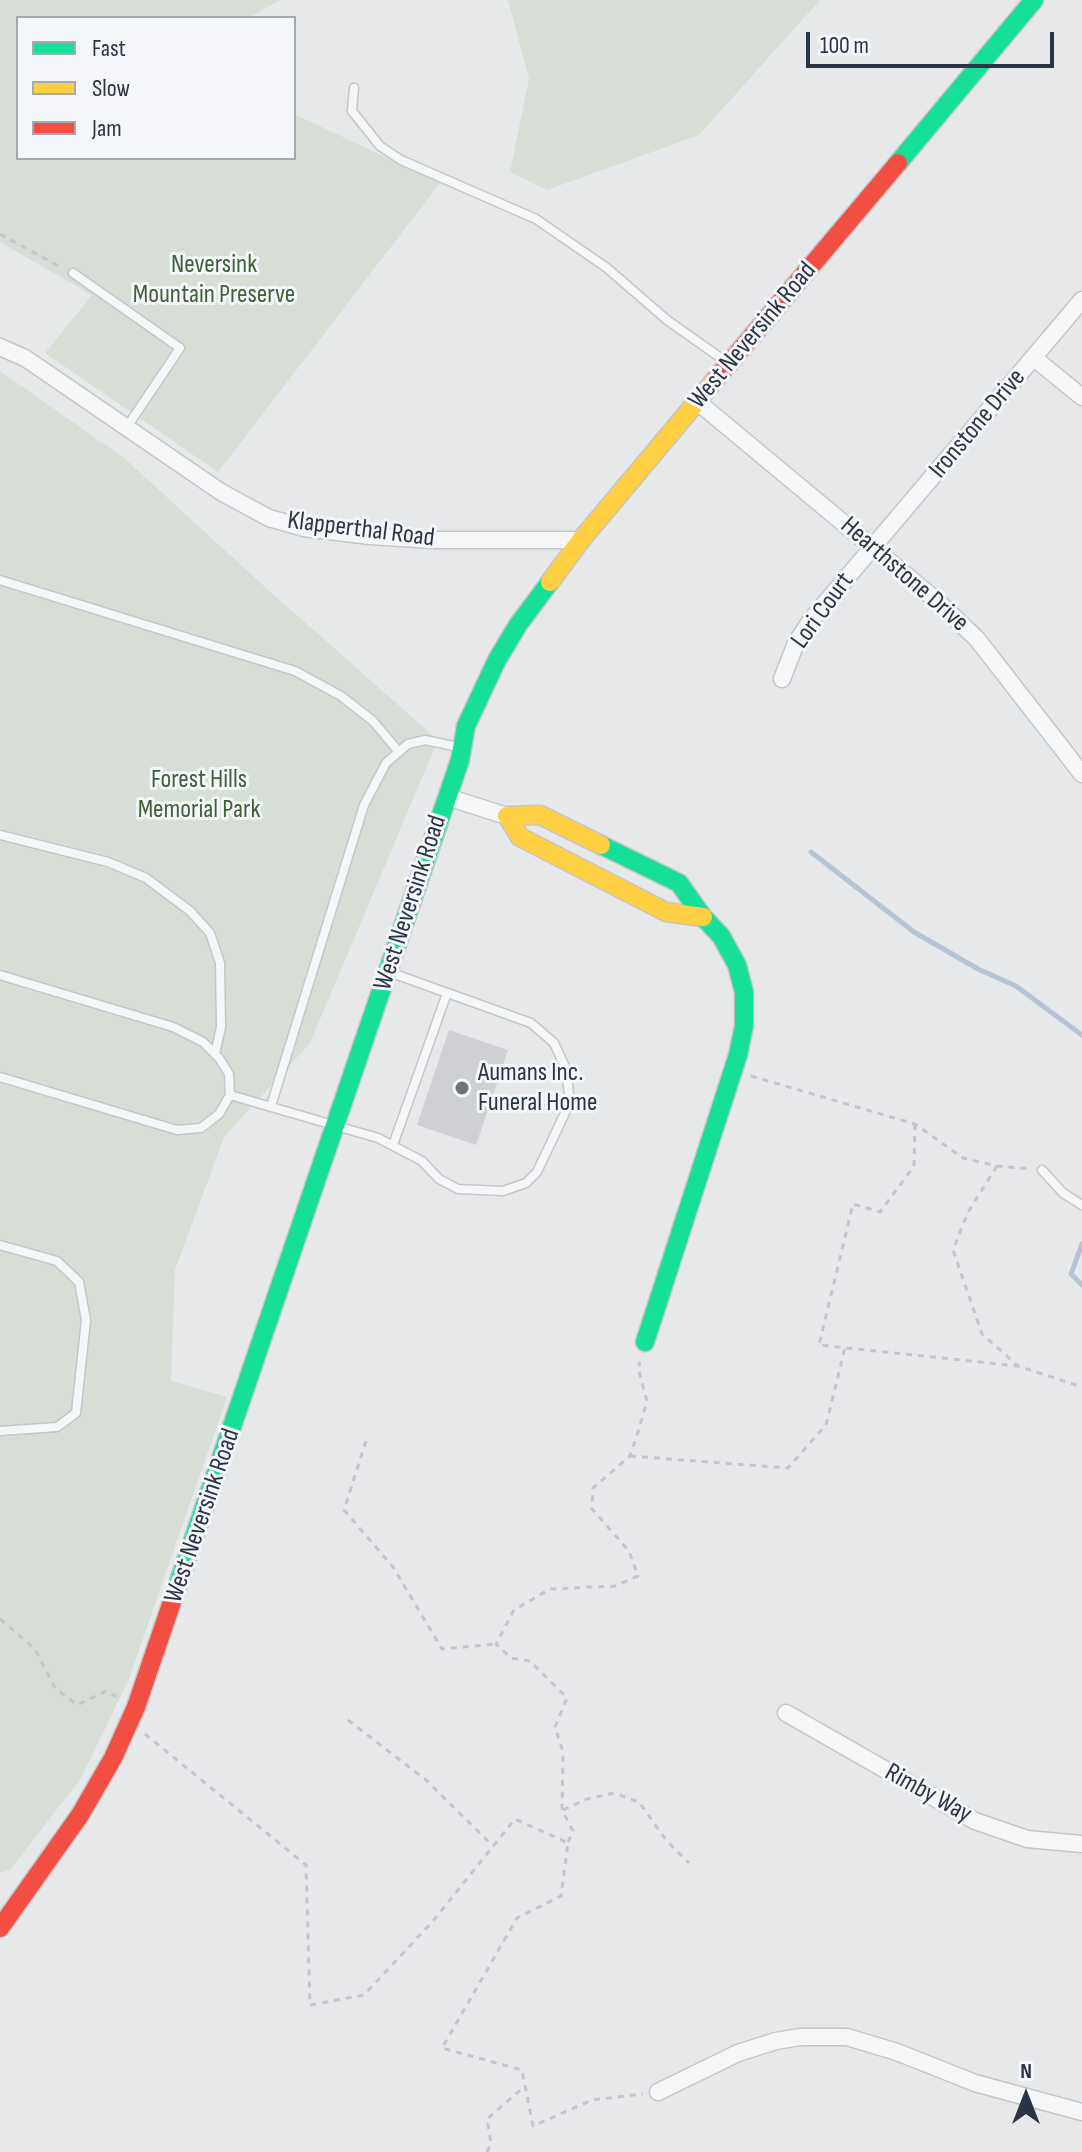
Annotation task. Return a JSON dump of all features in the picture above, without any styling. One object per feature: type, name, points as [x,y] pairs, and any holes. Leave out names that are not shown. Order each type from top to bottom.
[{"type":"street","name":"West Neversink Road","points":[[0,1928],[80,1815],[113,1758],[133,1714],[447,797],[466,726],[497,660],[518,625],[581,540],[1034,0]]},
{"type":"street","name":"Ironstone Drive","points":[[874,548],[1082,300]]},
{"type":"street","name":"Klapperthal Road","points":[[0,347],[25,358],[221,492],[253,511],[304,528],[433,540],[581,540]]},
{"type":"street","points":[[1034,358],[1082,397]]},
{"type":"street","name":"Hearthstone Drive","points":[[699,403],[937,601],[977,639],[1082,774]]},
{"type":"street","name":"Lori Court","points":[[782,679],[796,643],[811,620],[852,569],[874,548]]},
{"type":"street","points":[[447,797],[507,816],[540,815],[679,883],[721,936],[737,965],[744,992],[744,1026],[738,1055],[645,1342]]},
{"type":"street","points":[[507,816],[520,837],[666,912],[703,917]]},
{"type":"street","name":"Rimby Way","points":[[786,1713],[975,1821],[1027,1839],[1082,1844]]},
{"type":"street","points":[[658,2092],[738,2053],[776,2041],[847,2037],[975,2083],[1082,2112]]},
{"type":"lane","points":[[354,88],[352,111],[380,146],[401,160],[536,219],[594,259],[667,320],[729,363]]},
{"type":"lane","points":[[73,273],[180,348],[127,428]]},
{"type":"lane","points":[[0,580],[295,671],[341,696],[373,721],[399,752]]},
{"type":"lane","points":[[271,1106],[364,805],[386,763],[408,744],[425,740],[462,748]]},
{"type":"lane","points":[[0,835],[108,862],[146,878],[190,911],[210,933],[220,963],[221,1027],[215,1054]]},
{"type":"lane","points":[[230,1095],[336,1125],[393,1145],[422,1161],[439,1179],[458,1189],[503,1191],[526,1183],[537,1172],[565,1113],[569,1094],[566,1069],[554,1043],[531,1023],[388,972]]},
{"type":"lane","points":[[0,975],[173,1027],[203,1042],[229,1074],[230,1095],[219,1114],[201,1128],[177,1130],[0,1077]]},
{"type":"lane","points":[[393,1145],[447,993]]},
{"type":"lane","points":[[1042,1170],[1063,1193],[1082,1205]]},
{"type":"lane","points":[[0,1245],[57,1261],[79,1282],[86,1320],[76,1413],[57,1427],[0,1431]]},
{"type":"path","points":[[0,234],[73,273]]},
{"type":"path","points":[[750,1075],[915,1124],[963,1158],[997,1166],[1042,1170]]},
{"type":"path","points":[[915,1124],[914,1166],[880,1212],[853,1204],[819,1345],[1018,1366],[1082,1387]]},
{"type":"path","points":[[997,1166],[968,1212],[953,1250],[982,1334],[1018,1366]]},
{"type":"path","points":[[496,1644],[514,1610],[550,1589],[615,1586],[638,1576],[629,1551],[592,1509],[593,1488],[630,1456],[647,1401],[638,1368],[645,1342]]},
{"type":"path","points":[[630,1456],[788,1468],[826,1425],[845,1348]]},
{"type":"path","points":[[366,1441],[344,1510],[393,1567],[442,1649],[496,1644],[511,1658],[530,1661],[567,1698],[555,1727],[563,1752],[562,1810],[573,1831],[568,1843],[561,1896],[517,1918],[442,2048],[522,2070],[533,2126],[592,2100],[658,2092]]},
{"type":"path","points":[[0,1619],[35,1649],[55,1688],[77,1705],[106,1691],[306,1865],[310,2005],[364,1995],[433,1921],[515,1819],[568,1843]]},
{"type":"path","points":[[348,1720],[426,1780],[493,1846]]},
{"type":"path","points":[[562,1810],[587,1799],[614,1793],[639,1802],[666,1840],[689,1863]]},
{"type":"path","points":[[487,2152],[491,2143],[487,2119],[525,2086]]},
{"type":"green space","name":"Neversink Mountain Preserve","points":[[0,0],[280,0],[252,16],[16,16],[16,160],[296,160],[296,115],[440,183],[218,472],[45,353],[92,295],[0,242]]},
{"type":"green space","points":[[508,0],[820,0],[699,135],[547,190],[510,172],[529,79]]},
{"type":"green space","name":"Forest Hills Memorial Park","points":[[0,371],[124,458],[438,740],[310,1043],[224,1137],[175,1270],[171,1381],[227,1397],[129,1679],[81,1778],[11,1869],[0,1873]]},
{"type":"building","name":"Aumans Inc. Funeral Home","points":[[449,1030],[508,1050],[476,1145],[417,1125]]},
{"type":"waterway","points":[[811,852],[914,932],[978,969],[1016,986],[1082,1035]]},
{"type":"waterway","points":[[1082,1244],[1071,1274],[1082,1285]]},
{"type":"traffic: fast","points":[[898,163],[1034,0]]},
{"type":"traffic: fast","points":[[174,1596],[460,760],[466,726],[497,660],[550,582]]},
{"type":"traffic: fast","points":[[601,845],[679,883],[721,936],[737,965],[744,992],[744,1026],[738,1055],[645,1342]]},
{"type":"traffic: slow","points":[[550,582],[581,540],[715,380]]},
{"type":"traffic: slow","points":[[601,845],[540,815],[507,816],[520,837],[666,912],[703,917]]},
{"type":"traffic: jam","points":[[715,380],[898,163]]},
{"type":"traffic: jam","points":[[0,1928],[80,1815],[113,1758],[136,1707],[174,1596]]},
{"type":"place","name":"Aumans Inc. Funeral Home","points":[[462,1088]]}]
